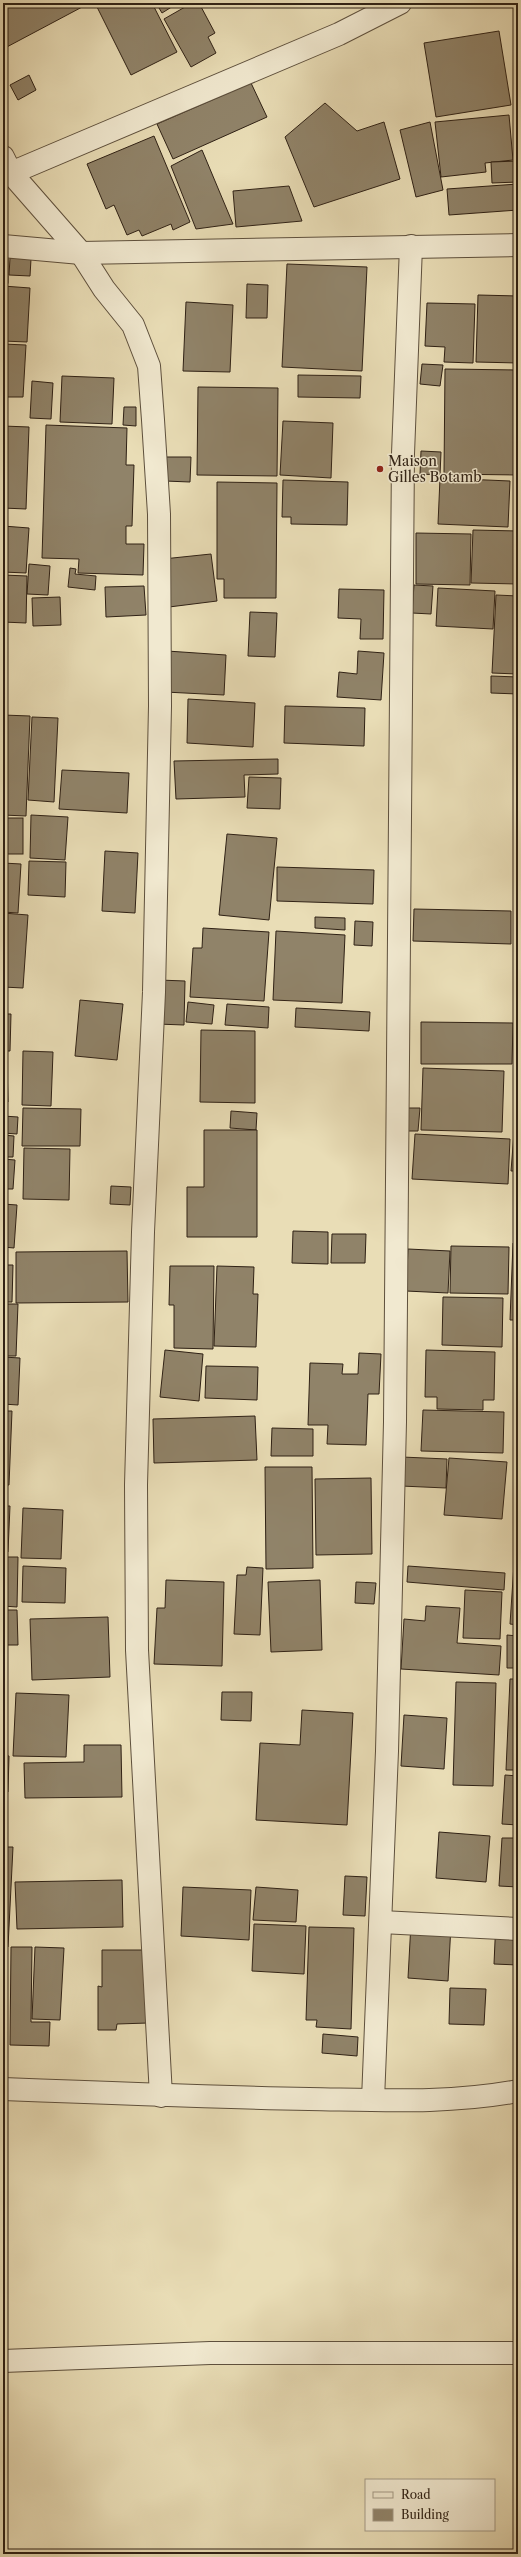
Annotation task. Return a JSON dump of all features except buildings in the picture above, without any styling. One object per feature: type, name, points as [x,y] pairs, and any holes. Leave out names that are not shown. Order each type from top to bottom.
[{"type":"street","points":[[161,2096],[137,1650],[136,1485],[143,1232],[154,968],[160,706],[159,514],[149,366],[133,325],[104,289],[81,253],[7,165],[339,34],[400,3]]},
{"type":"street","points":[[3,246],[81,253],[518,245]]},
{"type":"street","points":[[373,2100],[381,1922],[395,1422],[403,454],[411,246]]},
{"type":"street","points":[[381,1922],[518,1929]]},
{"type":"street","points":[[3,2088],[161,2096],[373,2100],[486,2097],[518,2091]]},
{"type":"street","points":[[3,2361],[210,2353],[518,2353]]},
{"type":"place","name":"Maison Gilles Botamb","points":[[380,469]]}]
